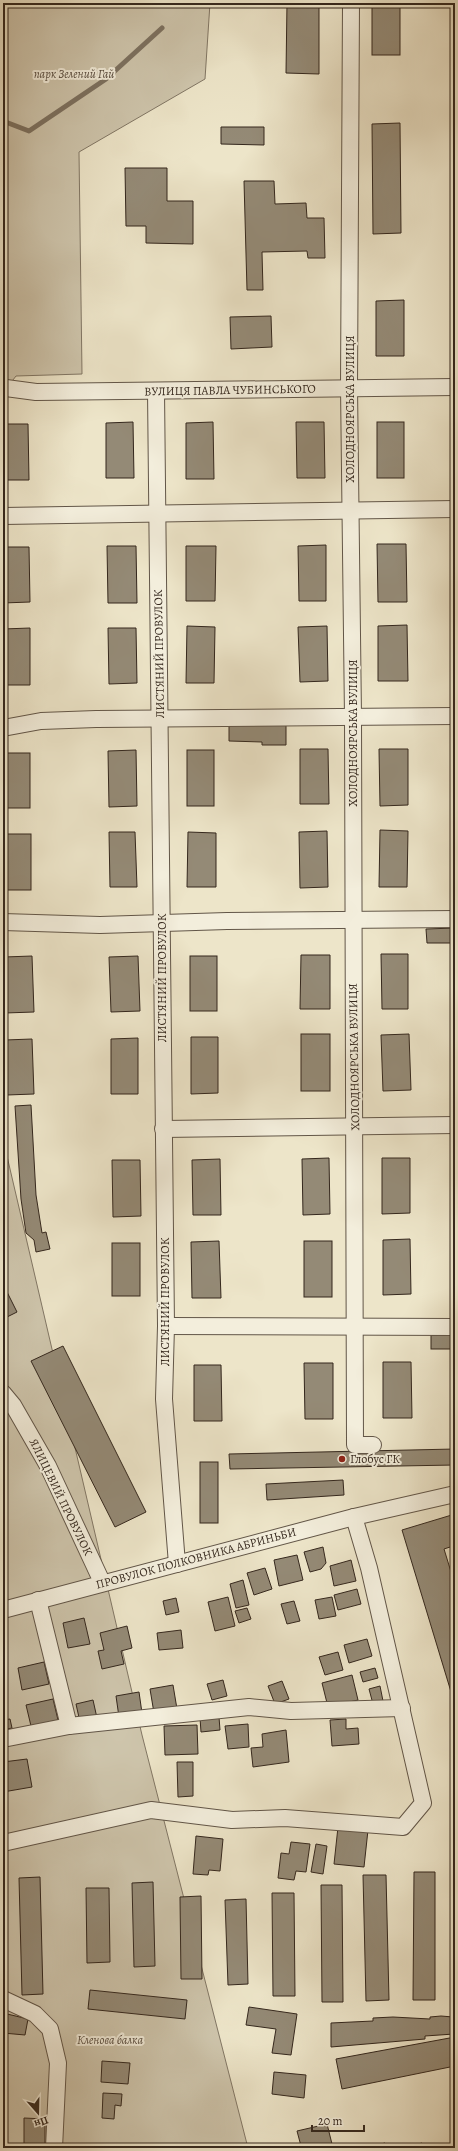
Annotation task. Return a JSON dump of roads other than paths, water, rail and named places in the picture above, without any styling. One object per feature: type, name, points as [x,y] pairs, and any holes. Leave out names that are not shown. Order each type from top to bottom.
[{"type":"street","name":"ХОЛОДНОЯРСЬКА ВУЛИЦЯ","points":[[351,3],[349,388],[353,716],[356,1326],[355,1445],[372,1446]]},
{"type":"street","name":"ВУЛИЦЯ ПАВЛА ЧУБИНСЬКОГО","points":[[6,388],[36,392],[455,388]]},
{"type":"street","name":"ЛИСТЯНИЙ ПРОВУЛОК","points":[[156,391],[166,1326],[164,1399],[176,1564]]},
{"type":"street","points":[[3,516],[455,509]]},
{"type":"street","points":[[3,728],[41,721],[160,718],[455,716]]},
{"type":"street","points":[[3,922],[100,925],[227,921],[455,919]]},
{"type":"street","points":[[163,1129],[455,1125]]},
{"type":"street","points":[[166,1326],[455,1326]]},
{"type":"street","name":"ЯЛИЦЕВИЙ ПРОВУЛОК","points":[[3,1393],[13,1405],[48,1466],[102,1582]]},
{"type":"street","name":"ПРОВУЛОК ПОЛКОВНИКА АБРИНЬБИ","points":[[3,1610],[102,1582],[354,1517],[455,1494]]},
{"type":"street","points":[[3,1843],[152,1810],[232,1820],[285,1818],[403,1827],[423,1803],[402,1708],[383,1635],[369,1568],[354,1517]]},
{"type":"street","points":[[38,1600],[69,1726]]},
{"type":"street","points":[[3,1739],[69,1726],[249,1707],[291,1711],[402,1708]]},
{"type":"street","points":[[3,1999],[35,2014],[50,2029],[58,2063],[54,2148]]},
{"type":"waterway","points":[[3,121],[29,131],[106,79],[162,28]]},
{"type":"place","name":"Глобус ГК","points":[[342,1459]]},
{"type":"park label","name":"парк Зелений Гай","points":[[74,74]]},
{"type":"park label","name":"Кленова балка","points":[[110,2040]]}]
